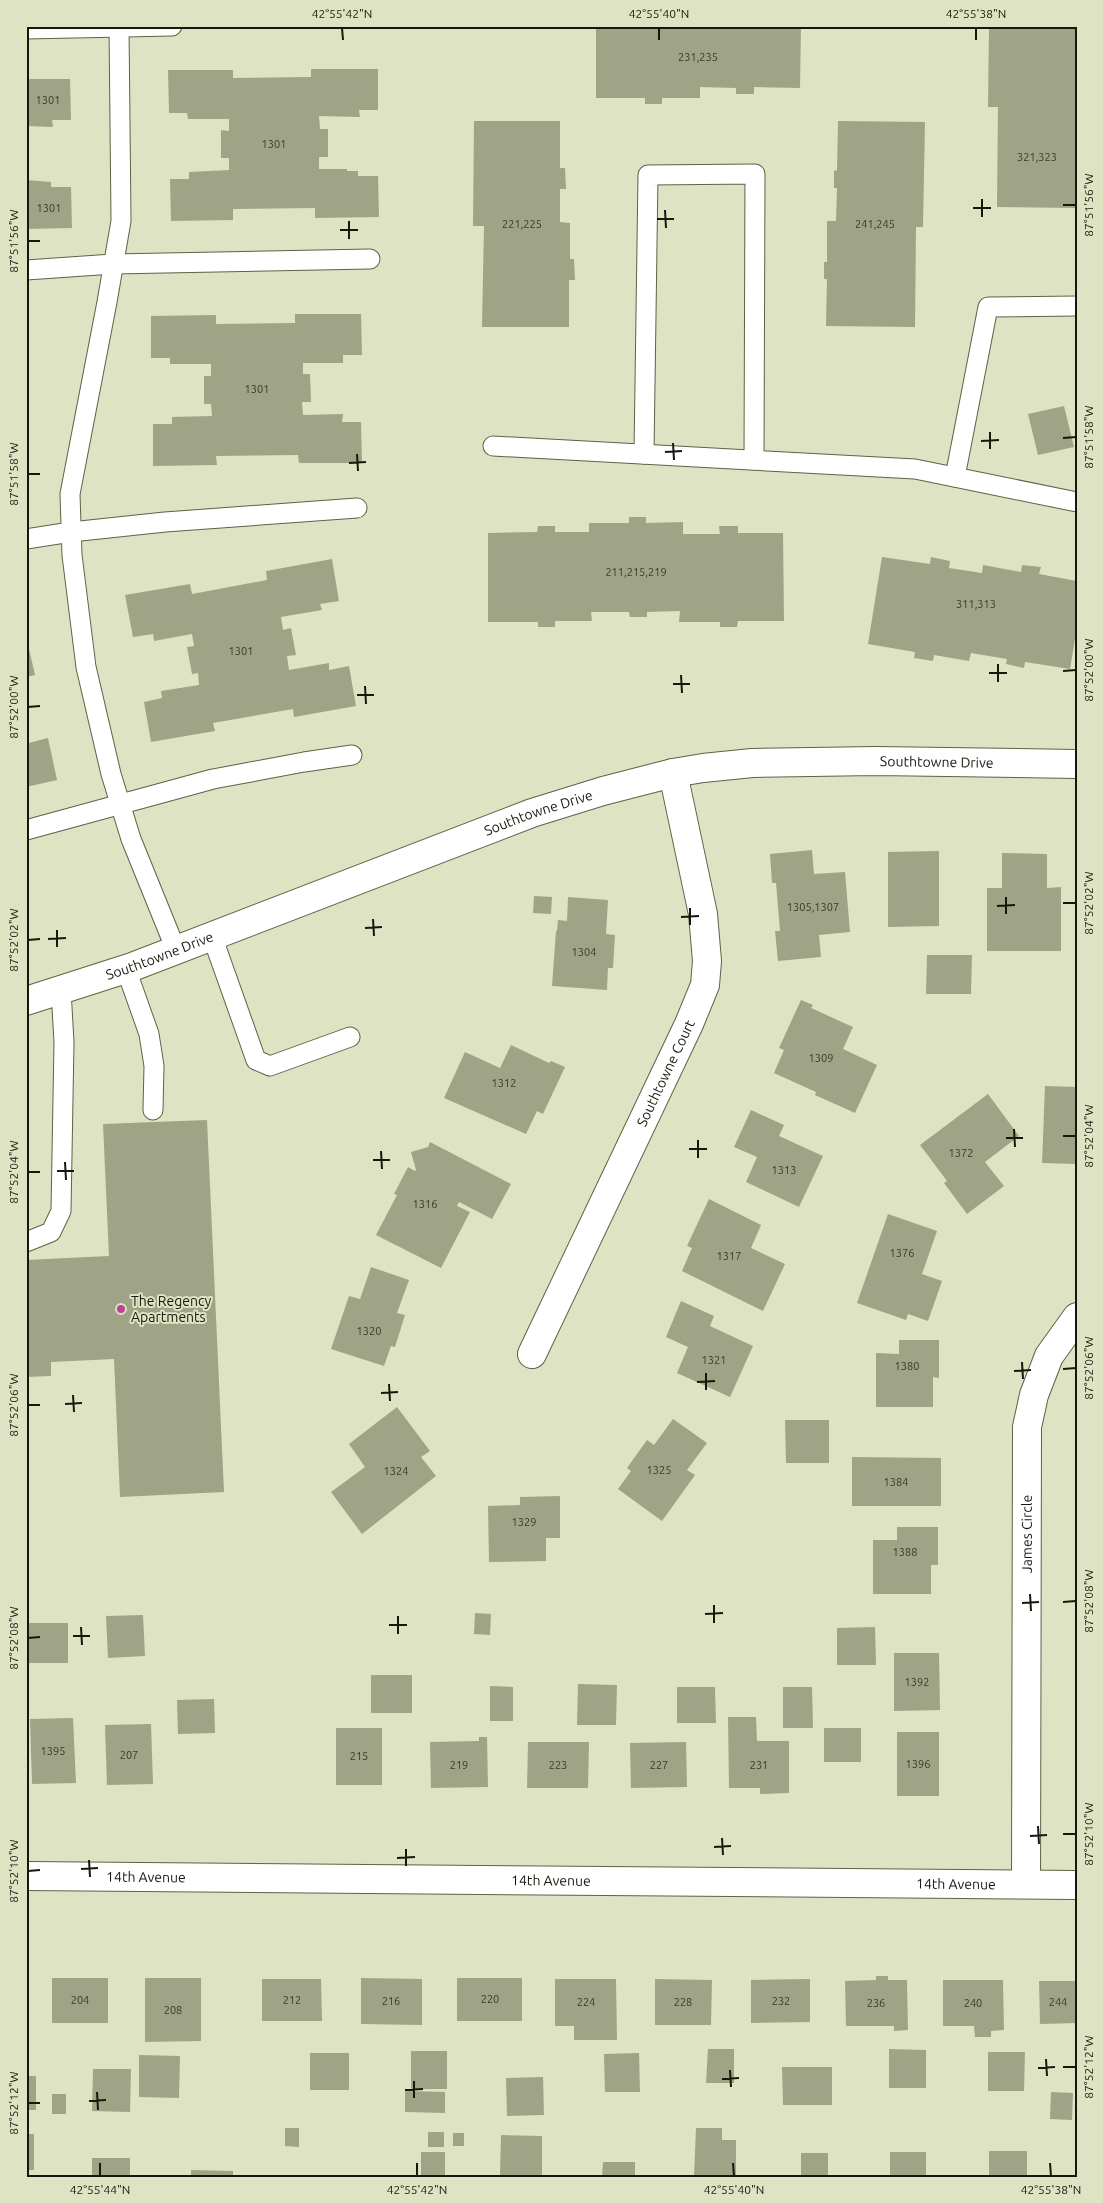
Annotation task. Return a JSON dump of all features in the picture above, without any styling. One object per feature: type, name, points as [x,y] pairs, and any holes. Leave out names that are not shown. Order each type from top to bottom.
[{"type":"street","name":"Southtowne Drive","points":[[26,1001],[126,969],[532,813],[603,791],[673,773],[752,763],[1077,764]]},
{"type":"street","name":"Southtowne Court","points":[[532,1354],[690,1024],[705,985],[707,961],[703,914],[673,773]]},
{"type":"street","name":"James Circle","points":[[1026,1884],[1027,1427],[1034,1395],[1049,1356],[1077,1317]]},
{"type":"street","name":"14th Avenue","points":[[26,1876],[1077,1885]]},
{"type":"lane","points":[[26,29],[172,26]]},
{"type":"lane","points":[[119,27],[121,221],[70,494],[72,555],[86,667],[120,805],[131,840],[176,950]]},
{"type":"lane","points":[[644,454],[648,175],[755,174],[754,460]]},
{"type":"lane","points":[[26,270],[113,264],[370,259]]},
{"type":"lane","points":[[955,477],[988,307],[1077,306]]},
{"type":"lane","points":[[493,446],[915,469],[1077,502]]},
{"type":"lane","points":[[26,539],[165,522],[357,508]]},
{"type":"lane","points":[[26,830],[213,779],[304,762],[352,756]]},
{"type":"lane","points":[[212,936],[256,1060],[270,1066],[350,1037]]},
{"type":"lane","points":[[126,969],[149,1034],[154,1066],[153,1110]]},
{"type":"lane","points":[[26,1242],[51,1232],[62,1211],[64,1042],[61,990]]},
{"type":"building","points":[[596,26],[801,26],[800,88],[754,87],[754,94],[736,94],[736,88],[700,87],[700,98],[662,98],[662,104],[645,104],[645,98],[596,98]]},
{"type":"building","points":[[989,26],[1076,26],[1077,208],[997,207],[998,107],[988,107]]},
{"type":"building","points":[[311,69],[378,69],[378,110],[359,110],[360,117],[319,116],[320,129],[328,129],[328,157],[319,157],[319,169],[347,169],[347,171],[358,171],[358,176],[378,176],[379,217],[315,218],[315,208],[233,209],[233,220],[171,221],[170,179],[189,179],[189,172],[229,170],[229,158],[221,158],[221,130],[229,131],[229,119],[188,119],[187,113],[169,113],[168,70],[233,70],[233,78],[311,77]]},
{"type":"building","points":[[26,79],[70,79],[71,120],[52,120],[53,127],[26,126]]},
{"type":"building","points":[[474,121],[560,121],[560,168],[565,168],[566,189],[560,189],[560,222],[570,223],[570,259],[574,259],[575,280],[569,280],[569,327],[482,327],[484,226],[473,226]]},
{"type":"building","points":[[838,121],[925,122],[923,227],[916,227],[915,327],[826,326],[827,279],[824,279],[824,262],[827,262],[827,221],[836,221],[837,188],[834,188],[834,171],[837,170]]},
{"type":"building","points":[[26,180],[51,182],[51,187],[71,187],[72,228],[26,229]]},
{"type":"building","points":[[295,314],[361,314],[362,355],[343,355],[343,363],[303,363],[303,374],[310,374],[311,402],[302,402],[303,415],[343,414],[342,422],[361,422],[362,463],[299,463],[298,455],[216,456],[217,465],[153,466],[153,424],[172,424],[172,417],[212,416],[211,404],[204,404],[204,376],[211,376],[211,364],[170,364],[170,358],[151,358],[151,316],[216,315],[216,324],[295,323]]},
{"type":"building","points":[[1064,406],[1074,447],[1038,455],[1028,414]]},
{"type":"building","points":[[629,517],[646,517],[646,523],[683,522],[683,534],[720,534],[719,526],[738,526],[738,533],[783,533],[784,621],[738,621],[737,627],[720,627],[720,622],[679,622],[680,611],[647,612],[647,617],[630,617],[629,612],[591,612],[592,621],[555,621],[555,627],[538,627],[538,622],[488,622],[488,533],[537,532],[538,526],[555,526],[555,532],[589,532],[589,523],[629,523]]},
{"type":"building","points":[[882,557],[930,564],[931,557],[950,561],[949,568],[982,573],[983,565],[1021,572],[1022,565],[1041,567],[1039,574],[1077,581],[1077,627],[1070,669],[1025,662],[1024,668],[1006,664],[1007,659],[971,653],[969,661],[934,655],[933,661],[914,658],[915,652],[868,644]]},
{"type":"building","points":[[332,559],[339,601],[320,604],[322,610],[281,617],[283,630],[291,628],[296,655],[287,656],[289,670],[329,663],[329,670],[349,666],[356,706],[294,717],[293,709],[213,723],[215,731],[151,742],[144,702],[162,698],[161,691],[199,685],[198,673],[192,674],[187,647],[194,646],[192,634],[154,641],[153,634],[133,637],[125,595],[190,584],[192,594],[267,580],[266,571]]},
{"type":"building","points":[[26,636],[35,675],[26,677]]},
{"type":"building","points":[[26,733],[29,743],[48,738],[57,780],[26,787]]},
{"type":"building","points":[[812,850],[814,874],[845,872],[850,932],[819,935],[821,957],[778,961],[775,931],[780,931],[776,883],[772,883],[770,854]]},
{"type":"building","points":[[939,851],[939,926],[888,927],[888,852]]},
{"type":"building","points":[[1002,853],[1047,854],[1047,888],[1061,887],[1061,951],[987,951],[987,888],[1002,888]]},
{"type":"building","points":[[534,896],[552,897],[551,914],[533,913]]},
{"type":"building","points":[[568,897],[608,900],[606,934],[615,935],[613,968],[608,968],[607,990],[552,986],[556,931],[558,920],[567,921]]},
{"type":"building","points":[[927,955],[972,955],[971,994],[926,994]]},
{"type":"building","points":[[801,1000],[813,1005],[811,1008],[853,1027],[843,1049],[877,1065],[855,1113],[815,1095],[816,1092],[774,1073],[784,1050],[779,1048]]},
{"type":"building","points":[[511,1045],[549,1063],[551,1061],[565,1067],[543,1114],[537,1111],[526,1134],[444,1098],[465,1052],[500,1068]]},
{"type":"building","points":[[1045,1086],[1077,1087],[1077,1164],[1042,1163]]},
{"type":"building","points":[[988,1094],[1019,1136],[985,1162],[1004,1186],[967,1214],[944,1183],[947,1181],[920,1145]]},
{"type":"building","points":[[751,1110],[784,1125],[779,1136],[823,1156],[799,1207],[746,1182],[757,1157],[734,1147]]},
{"type":"building","name":"The Regency Apartments","points":[[207,1120],[224,1492],[120,1497],[114,1359],[51,1362],[51,1376],[26,1377],[26,1260],[109,1256],[103,1124]]},
{"type":"building","points":[[430,1142],[511,1184],[492,1219],[459,1202],[457,1206],[470,1212],[441,1268],[376,1235],[397,1195],[394,1194],[408,1167],[416,1170],[411,1152],[428,1147]]},
{"type":"building","points":[[709,1199],[761,1225],[751,1248],[785,1264],[763,1311],[682,1271],[692,1248],[687,1246]]},
{"type":"building","points":[[888,1214],[937,1231],[922,1274],[942,1281],[928,1321],[908,1314],[906,1320],[857,1303]]},
{"type":"building","points":[[371,1267],[409,1280],[397,1313],[405,1315],[395,1347],[391,1346],[384,1366],[331,1349],[349,1296],[360,1299]]},
{"type":"building","points":[[681,1301],[714,1316],[710,1326],[753,1346],[730,1397],[677,1373],[688,1347],[666,1337]]},
{"type":"building","points":[[899,1340],[939,1340],[939,1378],[933,1377],[933,1407],[876,1407],[876,1353],[899,1354]]},
{"type":"building","points":[[397,1407],[430,1451],[421,1457],[436,1476],[362,1534],[331,1492],[365,1467],[349,1444]]},
{"type":"building","points":[[673,1419],[707,1443],[687,1470],[695,1475],[662,1521],[618,1489],[631,1471],[627,1468],[647,1440],[654,1445]]},
{"type":"building","points":[[785,1420],[829,1420],[829,1463],[786,1463]]},
{"type":"building","points":[[852,1457],[941,1458],[941,1506],[852,1506]]},
{"type":"building","points":[[560,1496],[560,1538],[546,1538],[546,1561],[489,1562],[488,1506],[520,1505],[520,1497]]},
{"type":"building","points":[[897,1527],[938,1527],[938,1565],[931,1565],[931,1594],[873,1594],[873,1540],[897,1540]]},
{"type":"building","points":[[26,1612],[29,1612],[29,1623],[68,1623],[68,1663],[28,1663]]},
{"type":"building","points":[[475,1613],[491,1614],[490,1635],[474,1634]]},
{"type":"building","points":[[143,1615],[145,1656],[108,1658],[106,1616]]},
{"type":"building","points":[[875,1627],[876,1665],[837,1665],[837,1628]]},
{"type":"building","points":[[894,1653],[939,1653],[940,1710],[894,1711]]},
{"type":"building","points":[[371,1675],[412,1675],[412,1713],[371,1713]]},
{"type":"building","points":[[578,1684],[617,1685],[616,1725],[577,1725]]},
{"type":"building","points":[[490,1686],[513,1687],[513,1721],[490,1721]]},
{"type":"building","points":[[677,1687],[715,1687],[716,1723],[677,1723]]},
{"type":"building","points":[[783,1687],[812,1687],[813,1728],[783,1728]]},
{"type":"building","points":[[214,1699],[215,1733],[178,1734],[177,1700]]},
{"type":"building","points":[[728,1717],[756,1717],[757,1741],[789,1741],[789,1793],[760,1794],[760,1788],[729,1788]]},
{"type":"building","points":[[73,1718],[76,1783],[32,1784],[30,1719]]},
{"type":"building","points":[[151,1724],[153,1784],[107,1785],[105,1725]]},
{"type":"building","points":[[336,1728],[382,1728],[382,1785],[336,1785]]},
{"type":"building","points":[[824,1728],[861,1728],[861,1762],[824,1762]]},
{"type":"building","points":[[897,1732],[939,1732],[939,1796],[897,1796]]},
{"type":"building","points":[[479,1737],[487,1737],[488,1787],[431,1788],[430,1742],[479,1741]]},
{"type":"building","points":[[528,1742],[589,1742],[588,1788],[527,1788]]},
{"type":"building","points":[[686,1742],[687,1787],[631,1788],[630,1743]]},
{"type":"building","points":[[876,1976],[888,1976],[888,1980],[907,1980],[908,2030],[894,2031],[894,2026],[846,2026],[845,1981],[876,1980]]},
{"type":"building","points":[[52,1978],[108,1978],[108,2023],[52,2023]]},
{"type":"building","points":[[145,1978],[201,1978],[201,2041],[145,2042]]},
{"type":"building","points":[[361,1978],[422,1979],[422,2025],[361,2024]]},
{"type":"building","points":[[457,1978],[522,1978],[522,2021],[457,2021]]},
{"type":"building","points":[[262,1979],[321,1979],[322,2021],[262,2021]]},
{"type":"building","points":[[555,1979],[616,1979],[617,2040],[574,2040],[574,2026],[555,2026]]},
{"type":"building","points":[[655,1979],[712,1980],[711,2025],[655,2025]]},
{"type":"building","points":[[810,1979],[810,2022],[751,2023],[751,1980]]},
{"type":"building","points":[[943,1980],[1003,1980],[1004,2030],[991,2031],[991,2037],[975,2037],[974,2026],[943,2026]]},
{"type":"building","points":[[1039,1981],[1077,1981],[1077,2023],[1040,2024]]},
{"type":"building","points":[[708,2049],[734,2049],[734,2083],[706,2083]]},
{"type":"building","points":[[889,2049],[926,2050],[926,2088],[889,2088]]},
{"type":"building","points":[[411,2051],[447,2051],[447,2089],[411,2089]]},
{"type":"building","points":[[988,2052],[1025,2052],[1024,2091],[988,2091]]},
{"type":"building","points":[[310,2053],[349,2053],[349,2090],[310,2090]]},
{"type":"building","points":[[639,2053],[640,2092],[605,2092],[604,2054]]},
{"type":"building","points":[[139,2055],[180,2056],[179,2098],[139,2097]]},
{"type":"building","points":[[782,2067],[832,2067],[832,2105],[783,2105]]},
{"type":"building","points":[[93,2069],[131,2069],[130,2112],[92,2111]]},
{"type":"building","points":[[26,2076],[36,2076],[36,2110],[26,2110]]},
{"type":"building","points":[[543,2077],[544,2115],[507,2116],[506,2078]]},
{"type":"building","points":[[405,2091],[445,2092],[445,2113],[405,2112]]},
{"type":"building","points":[[1051,2092],[1073,2093],[1072,2120],[1050,2119]]},
{"type":"building","points":[[52,2094],[66,2094],[66,2114],[52,2114]]},
{"type":"building","points":[[285,2128],[299,2128],[299,2147],[285,2146]]},
{"type":"building","points":[[696,2128],[722,2128],[722,2140],[736,2140],[736,2177],[694,2177]]},
{"type":"building","points":[[428,2132],[444,2132],[444,2147],[428,2147]]},
{"type":"building","points":[[453,2133],[464,2133],[464,2146],[453,2146]]},
{"type":"building","points":[[26,2134],[34,2134],[34,2170],[26,2170]]},
{"type":"building","points":[[501,2135],[542,2136],[542,2176],[500,2175]]},
{"type":"building","points":[[989,2151],[1027,2151],[1027,2177],[989,2177]]},
{"type":"building","points":[[421,2152],[445,2152],[445,2177],[421,2177]]},
{"type":"building","points":[[890,2152],[926,2152],[926,2177],[890,2177]]},
{"type":"building","points":[[801,2153],[828,2153],[828,2177],[801,2177]]},
{"type":"building","points":[[92,2158],[130,2158],[130,2177],[92,2177]]},
{"type":"building","points":[[603,2162],[635,2162],[635,2177],[602,2177]]},
{"type":"building","points":[[191,2170],[233,2171],[233,2177],[191,2177]]},
{"type":"place","name":"The Regency Apartments","points":[[121,1309]]}]
